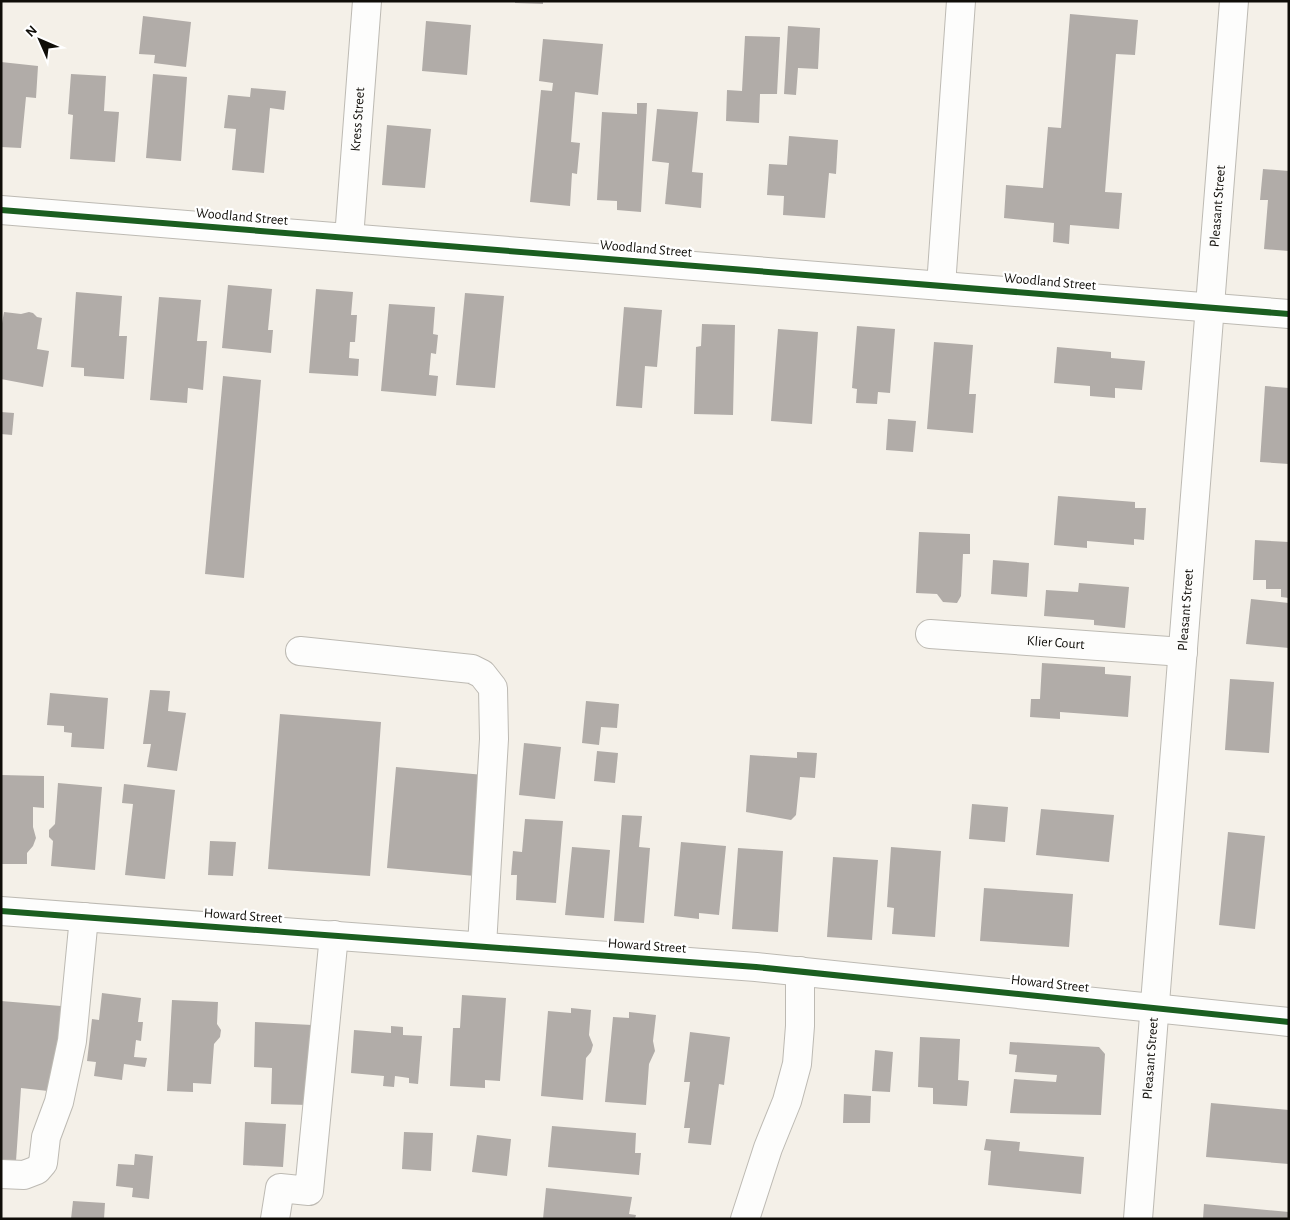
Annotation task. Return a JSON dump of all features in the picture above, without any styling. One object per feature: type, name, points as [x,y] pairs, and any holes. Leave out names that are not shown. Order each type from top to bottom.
[{"type":"street","name":"Kress Street","points":[[349,238],[367,1]]},
{"type":"street","points":[[941,286],[961,1]]},
{"type":"street","name":"Pleasant Street","points":[[1138,1219],[1234,1]]},
{"type":"street","name":"Woodland Street","points":[[1,210],[1289,314]]},
{"type":"street","name":"Klier Court","points":[[930,634],[1183,652]]},
{"type":"street","points":[[300,651],[472,669],[482,674],[493,688],[494,739],[482,946]]},
{"type":"street","name":"Howard Street","points":[[1,911],[800,971],[1289,1022]]},
{"type":"street","points":[[1,1174],[24,1175],[37,1170],[43,1163],[46,1137],[60,1102],[72,1041],[84,917]]},
{"type":"street","points":[[275,1219],[280,1188],[309,1191],[334,935]]},
{"type":"street","points":[[745,1219],[768,1148],[787,1100],[797,1064],[800,1026],[800,971]]},
{"type":"building","points":[[515,1],[543,1],[543,4],[515,3]]},
{"type":"building","points":[[1070,14],[1138,20],[1135,55],[1116,54],[1105,192],[1122,193],[1119,229],[1070,225],[1069,244],[1053,242],[1054,223],[1004,218],[1006,185],[1043,188],[1048,127],[1061,128]]},
{"type":"building","points":[[143,16],[191,22],[186,67],[154,63],[155,55],[139,54]]},
{"type":"building","points":[[426,21],[471,25],[467,75],[422,71]]},
{"type":"building","points":[[788,26],[820,28],[818,69],[798,68],[796,95],[784,94]]},
{"type":"building","points":[[745,36],[780,37],[777,94],[760,94],[759,123],[726,121],[727,90],[742,91]]},
{"type":"building","points":[[543,39],[603,44],[598,95],[575,92],[571,142],[580,143],[577,174],[572,173],[570,206],[530,202],[541,90],[552,91],[553,83],[539,81]]},
{"type":"building","points":[[1,62],[38,66],[36,98],[26,97],[21,148],[1,147]]},
{"type":"building","points":[[71,74],[106,76],[104,111],[119,112],[115,162],[70,159],[73,115],[68,114]]},
{"type":"building","points":[[153,74],[187,77],[181,161],[146,158]]},
{"type":"building","points":[[251,88],[286,91],[284,110],[270,108],[264,173],[232,170],[236,129],[224,128],[228,95],[250,97]]},
{"type":"building","points":[[637,103],[647,103],[641,212],[617,210],[617,201],[597,200],[602,112],[637,114]]},
{"type":"building","points":[[657,109],[698,112],[692,172],[703,173],[701,208],[665,204],[669,163],[652,161]]},
{"type":"building","points":[[387,125],[431,129],[425,188],[382,185]]},
{"type":"building","points":[[789,136],[838,140],[836,174],[829,173],[825,218],[783,215],[784,196],[767,195],[769,164],[787,165]]},
{"type":"building","points":[[1263,169],[1289,171],[1289,251],[1264,249],[1268,200],[1260,200]]},
{"type":"building","points":[[228,285],[272,289],[268,330],[273,330],[271,353],[222,348]]},
{"type":"building","points":[[316,289],[353,292],[351,315],[357,315],[355,342],[350,342],[349,358],[359,359],[358,376],[309,373]]},
{"type":"building","points":[[76,292],[122,296],[119,336],[127,336],[124,379],[84,376],[84,368],[71,367]]},
{"type":"building","points":[[465,293],[504,296],[495,388],[456,385]]},
{"type":"building","points":[[159,297],[201,300],[197,341],[207,341],[203,390],[188,388],[187,403],[150,400]]},
{"type":"building","points":[[389,304],[435,307],[433,334],[438,335],[436,354],[431,353],[429,375],[438,376],[436,396],[381,391]]},
{"type":"building","points":[[624,307],[662,310],[657,367],[645,366],[642,408],[616,406]]},
{"type":"building","points":[[4,312],[21,314],[29,312],[42,318],[37,349],[49,351],[43,387],[1,379],[1,329]]},
{"type":"building","points":[[702,324],[735,325],[733,415],[694,414],[696,347],[701,346]]},
{"type":"building","points":[[857,326],[895,329],[890,393],[878,392],[877,404],[856,403],[857,389],[852,388]]},
{"type":"building","points":[[778,329],[818,332],[812,424],[771,421]]},
{"type":"building","points":[[934,342],[973,345],[969,394],[976,394],[973,433],[927,429]]},
{"type":"building","points":[[1057,347],[1111,352],[1111,358],[1145,361],[1142,390],[1115,388],[1115,398],[1090,396],[1090,386],[1054,383]]},
{"type":"building","points":[[223,376],[261,380],[244,578],[205,574]]},
{"type":"building","points":[[1265,386],[1289,388],[1289,464],[1260,462]]},
{"type":"building","points":[[1,412],[14,413],[12,435],[1,434]]},
{"type":"building","points":[[888,419],[916,421],[913,452],[886,450]]},
{"type":"building","points":[[1058,496],[1135,502],[1135,508],[1146,508],[1144,540],[1134,539],[1134,545],[1087,541],[1087,548],[1054,545]]},
{"type":"building","points":[[919,532],[970,534],[970,554],[963,554],[961,596],[957,603],[943,602],[937,594],[916,593]]},
{"type":"building","points":[[1255,540],[1289,542],[1289,598],[1281,597],[1281,589],[1266,589],[1266,580],[1253,580]]},
{"type":"building","points":[[993,560],[1029,563],[1027,597],[991,594]]},
{"type":"building","points":[[1079,583],[1129,587],[1125,628],[1094,625],[1094,620],[1044,616],[1046,590],[1078,592]]},
{"type":"building","points":[[1251,599],[1289,603],[1289,648],[1246,644]]},
{"type":"building","points":[[1042,663],[1105,667],[1105,674],[1131,676],[1128,717],[1060,712],[1060,719],[1030,717],[1031,699],[1040,699]]},
{"type":"building","points":[[1230,679],[1274,682],[1269,753],[1225,750]]},
{"type":"building","points":[[150,690],[170,691],[168,711],[186,713],[177,771],[147,767],[151,744],[143,744]]},
{"type":"building","points":[[50,693],[108,698],[104,749],[71,747],[72,733],[64,732],[64,726],[47,725]]},
{"type":"building","points":[[586,701],[619,704],[617,728],[601,727],[599,745],[582,743]]},
{"type":"building","points":[[280,714],[381,722],[370,876],[268,869]]},
{"type":"building","points":[[524,743],[561,747],[555,799],[519,795]]},
{"type":"building","points":[[597,751],[618,753],[615,783],[594,781]]},
{"type":"building","points":[[797,752],[817,753],[815,778],[800,777],[796,815],[791,820],[746,812],[750,755],[797,758]]},
{"type":"building","points":[[396,767],[484,775],[475,876],[387,868]]},
{"type":"building","points":[[1,775],[44,776],[44,808],[33,807],[33,827],[36,838],[33,846],[27,853],[27,864],[1,864]]},
{"type":"building","points":[[58,783],[102,787],[95,870],[51,866],[53,841],[49,837],[49,830],[55,824]]},
{"type":"building","points":[[124,784],[175,790],[165,879],[125,875],[133,804],[122,803]]},
{"type":"building","points":[[972,804],[1008,807],[1005,842],[969,839]]},
{"type":"building","points":[[1041,809],[1114,815],[1109,862],[1036,855]]},
{"type":"building","points":[[622,815],[642,816],[639,847],[650,848],[644,923],[614,921]]},
{"type":"building","points":[[525,819],[563,821],[556,903],[516,900],[517,875],[511,875],[513,851],[522,852]]},
{"type":"building","points":[[1228,832],[1265,836],[1255,929],[1219,925]]},
{"type":"building","points":[[210,841],[236,842],[233,876],[208,875]]},
{"type":"building","points":[[681,842],[726,846],[719,915],[699,913],[699,919],[674,916]]},
{"type":"building","points":[[572,847],[610,850],[604,918],[565,915]]},
{"type":"building","points":[[891,847],[941,851],[935,937],[892,934],[894,908],[887,907]]},
{"type":"building","points":[[738,848],[783,851],[778,932],[732,929]]},
{"type":"building","points":[[833,857],[878,860],[872,940],[827,937]]},
{"type":"building","points":[[984,888],[1073,894],[1069,947],[980,941]]},
{"type":"building","points":[[102,993],[141,998],[138,1022],[143,1022],[141,1041],[136,1040],[134,1057],[147,1058],[145,1067],[124,1064],[122,1080],[94,1076],[96,1062],[87,1061],[92,1019],[99,1020]]},
{"type":"building","points":[[462,995],[506,998],[500,1081],[485,1080],[485,1088],[450,1086],[453,1028],[460,1028]]},
{"type":"building","points":[[172,1000],[218,1002],[217,1024],[221,1030],[220,1037],[214,1044],[211,1084],[193,1083],[193,1092],[167,1091]]},
{"type":"building","points":[[1,1001],[61,1006],[55,1079],[49,1079],[48,1091],[21,1088],[16,1161],[1,1160]]},
{"type":"building","points":[[571,1008],[591,1010],[589,1035],[593,1045],[591,1052],[586,1058],[583,1100],[541,1096],[548,1011],[571,1013]]},
{"type":"building","points":[[629,1012],[656,1015],[653,1041],[655,1051],[649,1064],[646,1105],[605,1102],[613,1017],[629,1018]]},
{"type":"building","points":[[255,1022],[312,1025],[308,1105],[271,1104],[272,1068],[254,1067]]},
{"type":"building","points":[[391,1026],[403,1027],[403,1035],[422,1036],[418,1084],[409,1083],[409,1078],[395,1076],[394,1087],[383,1086],[384,1076],[351,1073],[354,1030],[391,1033]]},
{"type":"building","points":[[690,1032],[730,1037],[724,1085],[719,1084],[711,1145],[688,1143],[690,1128],[684,1128],[690,1082],[684,1082]]},
{"type":"building","points":[[920,1037],[960,1039],[958,1080],[969,1081],[967,1106],[933,1104],[933,1088],[918,1087]]},
{"type":"building","points":[[1010,1042],[1099,1047],[1105,1054],[1101,1115],[1010,1113],[1014,1079],[1056,1082],[1057,1075],[1015,1072],[1017,1055],[1009,1054]]},
{"type":"building","points":[[875,1050],[893,1052],[890,1092],[872,1091]]},
{"type":"building","points":[[844,1094],[871,1096],[870,1123],[843,1123]]},
{"type":"building","points":[[1211,1103],[1289,1110],[1289,1164],[1206,1157]]},
{"type":"building","points":[[245,1122],[286,1124],[283,1167],[243,1165]]},
{"type":"building","points":[[552,1126],[636,1133],[635,1153],[641,1153],[639,1175],[548,1167]]},
{"type":"building","points":[[404,1132],[433,1133],[431,1171],[402,1169]]},
{"type":"building","points":[[477,1135],[511,1139],[507,1176],[472,1172]]},
{"type":"building","points":[[986,1139],[1020,1142],[1019,1151],[1084,1157],[1081,1194],[988,1185],[991,1151],[984,1150]]},
{"type":"building","points":[[135,1154],[153,1156],[149,1199],[132,1197],[133,1188],[116,1186],[118,1164],[134,1165]]},
{"type":"building","points":[[546,1188],[632,1197],[629,1214],[636,1215],[635,1219],[543,1219]]},
{"type":"building","points":[[73,1201],[105,1203],[104,1219],[71,1219]]},
{"type":"building","points":[[1204,1204],[1289,1212],[1289,1219],[1203,1219]]},
{"type":"cycle path","points":[[1,210],[1289,314]]},
{"type":"cycle path","points":[[1,911],[756,967],[1289,1022]]}]
